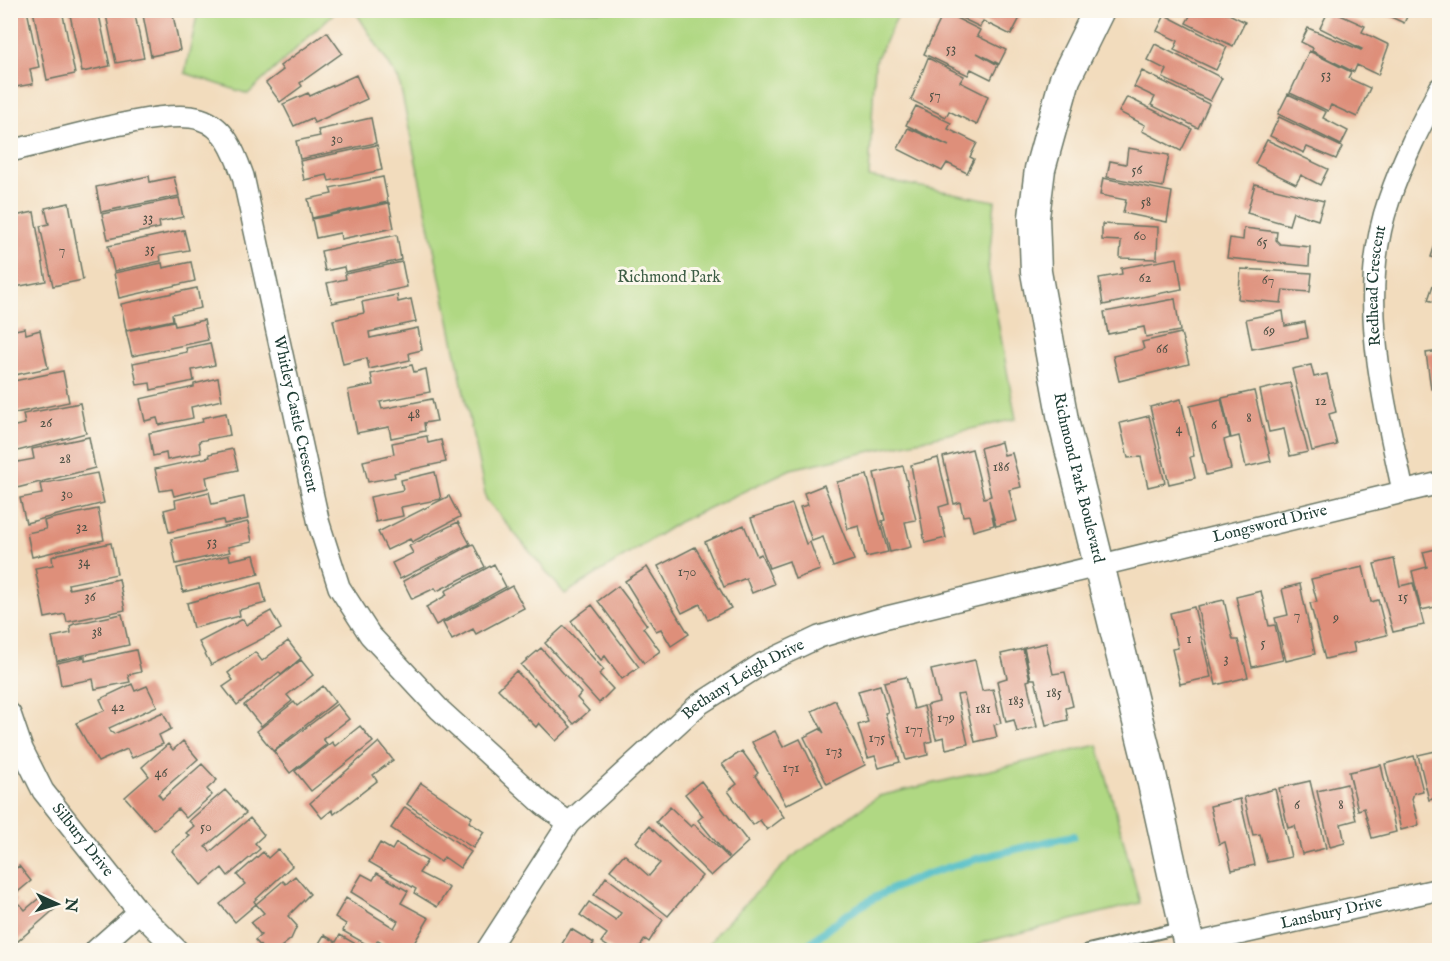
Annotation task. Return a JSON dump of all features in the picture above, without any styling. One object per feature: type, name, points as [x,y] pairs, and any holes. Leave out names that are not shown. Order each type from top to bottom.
[{"type":"street","name":"Richmond Park Boulevard","points":[[1099,10],[1065,79],[1040,169],[1034,217],[1036,272],[1063,420],[1100,566],[1188,941]]},
{"type":"street","name":"Redhead Crescent","points":[[1403,491],[1378,362],[1372,295],[1378,243],[1388,201],[1405,158],[1440,88]]},
{"type":"street","name":"Whitley Castle Crescent","points":[[10,151],[162,116],[200,119],[216,129],[232,146],[243,176],[319,524],[339,587],[370,635],[440,710],[543,804],[569,823]]},
{"type":"street","name":"Longsword Drive","points":[[1100,566],[1440,483]]},
{"type":"street","name":"Bethany Leigh Drive","points":[[487,951],[569,823],[698,705],[762,664],[819,638],[883,618],[1100,566]]},
{"type":"street","name":"Silbury Drive","points":[[10,714],[22,749],[43,791],[139,912],[177,951]]},
{"type":"street","name":"Lansbury Drive","points":[[1188,941],[1440,889]]},
{"type":"street","points":[[96,951],[139,912]]},
{"type":"lane","points":[[1088,951],[1188,941]]},
{"type":"green space","points":[[198,10],[336,11],[248,94],[185,73]]},
{"type":"green space","name":"Richmond Park","points":[[355,11],[900,11],[875,62],[869,177],[995,201],[988,268],[1016,419],[791,469],[679,522],[565,594],[486,499],[399,80]]},
{"type":"green space","points":[[1098,745],[1140,903],[988,941],[966,950],[705,950],[718,931],[791,858],[879,796]]},
{"type":"building","points":[[10,10],[27,10],[39,67],[30,69],[33,84],[10,88]]},
{"type":"building","points":[[33,10],[62,10],[75,74],[47,80]]},
{"type":"building","points":[[69,10],[98,10],[110,66],[82,72]]},
{"type":"building","points":[[105,10],[134,10],[144,58],[116,63]]},
{"type":"building","points":[[142,10],[172,10],[180,50],[151,56]]},
{"type":"building","points":[[945,10],[1024,10],[1011,35],[983,21],[980,27]]},
{"type":"building","points":[[1183,10],[1221,10],[1245,22],[1233,46],[1186,23],[1191,14]]},
{"type":"building","points":[[1329,10],[1365,26],[1362,32],[1389,45],[1378,75],[1357,65],[1354,72],[1312,51],[1313,48],[1301,42],[1308,28],[1362,49],[1320,28]]},
{"type":"building","points":[[1363,10],[1410,10],[1404,23],[1378,11],[1375,17]]},
{"type":"building","points":[[944,12],[980,30],[977,36],[1006,50],[999,64],[977,53],[998,65],[991,79],[971,69],[968,75],[924,54]]},
{"type":"building","points":[[1165,15],[1227,47],[1216,70],[1174,50],[1178,41],[1157,31]]},
{"type":"building","points":[[327,32],[342,53],[300,83],[302,86],[280,102],[266,83],[283,70],[280,66]]},
{"type":"building","points":[[1155,44],[1222,78],[1210,101],[1163,78],[1167,70],[1147,60]]},
{"type":"building","points":[[1309,51],[1351,72],[1348,78],[1370,88],[1357,117],[1331,105],[1328,111],[1290,93]]},
{"type":"building","points":[[928,58],[964,76],[960,82],[988,96],[977,125],[949,111],[946,117],[911,100]]},
{"type":"building","points":[[1142,71],[1209,104],[1198,128],[1151,105],[1155,97],[1134,87]]},
{"type":"building","points":[[356,75],[367,99],[314,123],[312,118],[294,126],[283,104],[308,93],[310,96]]},
{"type":"building","points":[[1288,94],[1326,112],[1323,118],[1348,131],[1341,145],[1278,114]]},
{"type":"building","points":[[1127,97],[1192,129],[1181,151],[1142,131],[1145,125],[1119,112]]},
{"type":"building","points":[[916,106],[951,123],[948,129],[977,143],[970,157],[974,159],[967,173],[947,163],[942,171],[898,149],[908,128],[949,146],[906,125]]},
{"type":"building","points":[[1279,117],[1342,147],[1336,159],[1307,147],[1304,153],[1270,136]]},
{"type":"building","points":[[371,118],[376,143],[300,159],[296,141],[320,136],[318,130]]},
{"type":"building","points":[[1267,140],[1328,169],[1320,185],[1301,175],[1296,184],[1255,164]]},
{"type":"building","points":[[377,145],[382,170],[329,181],[327,175],[304,180],[300,161]]},
{"type":"building","points":[[1128,148],[1169,155],[1163,187],[1107,177],[1110,161],[1126,164]]},
{"type":"building","points":[[149,176],[150,182],[174,177],[179,196],[101,212],[96,187]]},
{"type":"building","points":[[383,177],[388,202],[312,218],[308,199],[332,194],[330,188]]},
{"type":"building","points":[[1103,178],[1172,192],[1167,222],[1123,213],[1126,200],[1100,195]]},
{"type":"building","points":[[1255,184],[1324,201],[1318,220],[1293,212],[1289,225],[1247,213]]},
{"type":"building","points":[[179,198],[183,217],[159,222],[160,228],[108,239],[102,214]]},
{"type":"building","points":[[69,203],[83,280],[53,286],[40,226],[49,224],[45,208]]},
{"type":"building","points":[[389,203],[394,228],[341,239],[340,233],[316,238],[312,219]]},
{"type":"building","points":[[34,212],[46,281],[10,288],[10,236],[13,235],[10,217]]},
{"type":"building","points":[[1102,224],[1158,227],[1157,259],[1120,258],[1121,241],[1102,240]]},
{"type":"building","points":[[1244,228],[1277,232],[1276,240],[1280,244],[1310,247],[1309,266],[1227,258],[1230,238],[1243,240]]},
{"type":"building","points":[[1440,229],[1440,259],[1431,257]]},
{"type":"building","points":[[184,230],[189,250],[160,255],[161,261],[114,271],[108,246]]},
{"type":"building","points":[[397,235],[401,260],[345,272],[344,267],[325,271],[321,251]]},
{"type":"building","points":[[1177,258],[1182,289],[1103,305],[1099,278],[1122,274],[1121,268]]},
{"type":"building","points":[[191,262],[195,281],[119,298],[114,273],[162,263],[163,268]]},
{"type":"building","points":[[402,262],[407,287],[332,303],[327,283],[346,279],[345,274]]},
{"type":"building","points":[[1241,269],[1312,273],[1310,292],[1283,290],[1281,303],[1238,299]]},
{"type":"building","points":[[1440,278],[1440,304],[1428,300],[1433,285],[1436,286]]},
{"type":"building","points":[[197,288],[201,308],[172,314],[173,320],[126,330],[121,304]]},
{"type":"building","points":[[397,295],[398,302],[411,299],[416,322],[369,332],[370,338],[418,328],[422,350],[409,353],[410,360],[369,369],[367,358],[343,364],[333,320],[364,313],[362,302]]},
{"type":"building","points":[[1175,299],[1180,331],[1146,337],[1144,327],[1108,334],[1104,312]]},
{"type":"building","points":[[1283,311],[1285,326],[1305,322],[1308,338],[1252,349],[1246,319]]},
{"type":"building","points":[[204,320],[208,340],[132,356],[126,331],[174,321],[175,326]]},
{"type":"building","points":[[25,328],[26,334],[40,330],[48,368],[10,376],[10,331]]},
{"type":"building","points":[[1181,333],[1189,364],[1119,381],[1113,356],[1144,349],[1142,342]]},
{"type":"building","points":[[210,343],[215,365],[192,370],[194,381],[151,390],[150,383],[137,385],[133,363],[187,352],[186,348]]},
{"type":"building","points":[[1440,351],[1440,388],[1431,389],[1426,353]]},
{"type":"building","points":[[412,365],[414,372],[426,369],[430,392],[380,402],[382,409],[432,399],[437,421],[424,423],[425,431],[391,438],[389,427],[357,433],[348,390],[373,385],[371,374]]},
{"type":"building","points":[[1311,365],[1314,377],[1327,374],[1336,412],[1329,414],[1337,445],[1312,451],[1292,369]]},
{"type":"building","points":[[63,371],[69,402],[11,414],[10,379],[14,381]]},
{"type":"building","points":[[218,378],[222,400],[191,407],[193,418],[159,425],[157,418],[145,421],[140,399],[194,387],[194,384]]},
{"type":"building","points":[[1290,383],[1308,452],[1290,456],[1284,429],[1269,432],[1260,390]]},
{"type":"building","points":[[1254,391],[1271,461],[1246,467],[1239,436],[1231,438],[1222,398]]},
{"type":"building","points":[[1181,399],[1194,456],[1190,457],[1195,478],[1169,484],[1150,407]]},
{"type":"building","points":[[1221,399],[1230,438],[1224,440],[1231,469],[1206,475],[1190,406]]},
{"type":"building","points":[[80,403],[86,433],[10,453],[10,427],[25,424],[23,414]]},
{"type":"building","points":[[226,413],[230,435],[199,441],[201,453],[167,460],[166,453],[153,456],[149,433],[203,422],[202,418]]},
{"type":"building","points":[[1149,416],[1165,483],[1148,487],[1141,457],[1128,458],[1120,423]]},
{"type":"building","points":[[427,436],[428,443],[441,440],[446,462],[394,473],[395,477],[368,482],[363,461],[394,454],[392,443]]},
{"type":"building","points":[[89,437],[95,468],[17,488],[12,463],[34,459],[32,449]]},
{"type":"building","points":[[1001,442],[1004,455],[1012,453],[1021,487],[1009,490],[1017,521],[996,526],[989,500],[994,525],[973,531],[969,515],[963,516],[960,502],[954,504],[943,457],[972,449],[984,498],[991,496],[980,448]]},
{"type":"building","points":[[233,449],[238,470],[206,477],[208,488],[174,496],[172,489],[160,491],[155,469],[210,457],[209,454]]},
{"type":"building","points":[[938,458],[949,504],[939,507],[946,538],[925,543],[911,465]]},
{"type":"building","points":[[903,466],[916,520],[905,522],[911,547],[890,552],[874,473]]},
{"type":"building","points":[[435,472],[441,499],[401,507],[403,516],[376,522],[370,497],[403,490],[401,480]]},
{"type":"building","points":[[97,473],[104,503],[26,523],[20,498],[42,494],[40,484]]},
{"type":"building","points":[[867,475],[888,552],[866,557],[859,526],[848,529],[837,482]]},
{"type":"building","points":[[824,485],[854,560],[833,567],[823,537],[812,541],[800,507],[808,505],[804,493]]},
{"type":"building","points":[[209,492],[212,504],[244,497],[248,519],[224,524],[223,520],[169,532],[164,510],[176,507],[175,500]]},
{"type":"building","points":[[449,496],[460,517],[412,542],[410,539],[387,550],[378,532]]},
{"type":"building","points":[[792,504],[806,544],[810,542],[820,570],[795,579],[789,561],[769,568],[751,518]]},
{"type":"building","points":[[98,509],[104,540],[32,557],[27,533],[46,529],[44,521]]},
{"type":"building","points":[[248,522],[252,542],[228,547],[230,552],[176,564],[171,539]]},
{"type":"building","points":[[458,522],[470,544],[400,579],[392,563],[413,553],[409,546]]},
{"type":"building","points":[[744,525],[757,556],[761,554],[774,584],[752,593],[746,578],[724,587],[705,542]]},
{"type":"building","points":[[111,543],[117,574],[68,584],[69,589],[119,579],[125,610],[67,622],[65,614],[45,618],[35,568],[53,565],[52,557],[58,554]]},
{"type":"building","points":[[473,544],[485,567],[437,591],[435,588],[412,599],[403,581]]},
{"type":"building","points":[[695,547],[731,608],[708,620],[700,604],[682,613],[658,566]]},
{"type":"building","points":[[1440,548],[1440,606],[1421,610],[1412,571],[1427,567],[1423,552]]},
{"type":"building","points":[[229,555],[230,560],[254,555],[259,574],[183,592],[177,568]]},
{"type":"building","points":[[1394,559],[1400,586],[1413,583],[1424,625],[1393,632],[1374,564]]},
{"type":"building","points":[[494,564],[506,587],[436,625],[426,607],[447,595],[445,591]]},
{"type":"building","points":[[647,567],[689,634],[671,646],[661,629],[656,631],[625,581]]},
{"type":"building","points":[[1363,567],[1371,602],[1378,600],[1387,635],[1353,643],[1355,652],[1325,659],[1310,603],[1317,602],[1311,579]]},
{"type":"building","points":[[261,583],[266,603],[239,610],[240,616],[193,628],[187,603]]},
{"type":"building","points":[[1300,584],[1315,654],[1286,661],[1275,618],[1288,615],[1282,589]]},
{"type":"building","points":[[512,586],[524,608],[476,634],[473,629],[452,640],[443,623]]},
{"type":"building","points":[[618,586],[647,625],[643,628],[660,651],[644,663],[598,601]]},
{"type":"building","points":[[1261,591],[1269,626],[1275,625],[1283,660],[1252,667],[1236,597]]},
{"type":"building","points":[[1224,600],[1233,640],[1238,640],[1248,677],[1216,685],[1197,606]]},
{"type":"building","points":[[592,605],[639,667],[622,679],[605,656],[601,660],[571,621]]},
{"type":"building","points":[[1194,607],[1211,677],[1180,684],[1172,649],[1178,648],[1170,613]]},
{"type":"building","points":[[271,611],[281,629],[211,665],[199,642],[243,619],[246,625]]},
{"type":"building","points":[[122,614],[129,645],[57,661],[52,637],[71,633],[70,626],[74,624]]},
{"type":"building","points":[[564,626],[604,670],[599,674],[613,689],[599,703],[545,643]]},
{"type":"building","points":[[288,641],[301,658],[281,675],[279,672],[237,705],[223,687],[233,680],[228,673],[255,652],[262,661]]},
{"type":"building","points":[[1046,643],[1053,674],[1065,672],[1073,706],[1066,708],[1068,720],[1046,725],[1035,679],[1031,679],[1024,648]]},
{"type":"building","points":[[541,648],[581,693],[577,698],[589,711],[574,724],[521,665]]},
{"type":"building","points":[[1023,649],[1037,727],[1017,732],[1014,720],[1006,722],[997,681],[1007,678],[1001,654]]},
{"type":"building","points":[[136,650],[141,672],[128,675],[130,682],[95,689],[93,679],[61,685],[57,663],[85,657],[85,661]]},
{"type":"building","points":[[301,660],[313,675],[287,695],[292,701],[261,726],[244,705]]},
{"type":"building","points":[[975,660],[982,691],[993,689],[1001,723],[994,725],[997,737],[975,742],[964,694],[957,695],[968,744],[946,749],[944,737],[936,739],[927,705],[939,702],[931,670]]},
{"type":"building","points":[[516,671],[571,727],[556,741],[539,723],[536,727],[498,689]]},
{"type":"building","points":[[906,677],[914,709],[924,706],[932,741],[926,743],[928,755],[906,760],[884,682]]},
{"type":"building","points":[[132,684],[135,691],[147,686],[157,706],[109,728],[111,732],[114,734],[163,712],[171,729],[159,735],[163,744],[132,758],[127,749],[98,762],[76,723],[105,710],[100,699]]},
{"type":"building","points":[[880,685],[888,712],[885,713],[900,762],[879,768],[875,756],[868,758],[858,725],[868,722],[858,691]]},
{"type":"building","points":[[323,686],[335,702],[273,751],[257,731],[294,702],[297,706]]},
{"type":"building","points":[[835,700],[865,765],[827,784],[804,737],[820,729],[824,733],[812,711]]},
{"type":"building","points":[[337,704],[349,719],[323,739],[327,744],[290,773],[274,752]]},
{"type":"building","points":[[360,726],[373,742],[311,791],[295,771],[332,742],[335,746]]},
{"type":"building","points":[[775,731],[783,747],[800,739],[823,786],[786,805],[752,742]]},
{"type":"building","points":[[183,741],[198,759],[158,794],[162,799],[202,764],[217,780],[207,789],[212,795],[186,818],[178,809],[154,830],[125,797],[149,776],[142,767],[168,744],[173,750]]},
{"type":"building","points":[[379,742],[393,760],[373,775],[377,781],[334,814],[332,810],[322,818],[310,803]]},
{"type":"building","points":[[1440,750],[1439,808],[1436,798],[1429,800],[1418,755]]},
{"type":"building","points":[[742,751],[758,773],[755,776],[784,817],[767,830],[760,820],[753,825],[728,791],[737,784],[722,764]]},
{"type":"building","points":[[1414,756],[1423,791],[1414,793],[1412,799],[1419,825],[1401,830],[1385,764]]},
{"type":"building","points":[[1381,765],[1396,832],[1372,838],[1364,808],[1358,810],[1349,772]]},
{"type":"building","points":[[701,781],[748,842],[711,876],[656,822],[670,807],[691,827],[694,824],[729,858],[698,820],[703,816],[685,794]]},
{"type":"building","points":[[1310,781],[1326,848],[1302,854],[1295,826],[1288,828],[1279,788]]},
{"type":"building","points":[[421,783],[472,817],[469,822],[484,832],[473,848],[407,804]]},
{"type":"building","points":[[1347,784],[1356,820],[1341,824],[1345,843],[1330,847],[1317,791]]},
{"type":"building","points":[[1275,789],[1291,857],[1267,862],[1260,834],[1253,835],[1244,797]]},
{"type":"building","points":[[225,790],[246,813],[205,847],[210,852],[250,818],[264,835],[255,843],[260,849],[228,876],[222,868],[201,885],[172,851],[190,836],[186,833],[194,826],[189,821]]},
{"type":"building","points":[[1240,799],[1255,865],[1232,870],[1225,842],[1219,844],[1210,806]]},
{"type":"building","points":[[405,807],[471,852],[460,868],[444,857],[441,862],[391,828]]},
{"type":"building","points":[[649,826],[702,876],[668,916],[610,870],[624,854],[649,876],[660,863],[636,842]]},
{"type":"building","points":[[380,843],[392,850],[396,843],[427,861],[419,873],[449,888],[437,907],[414,893],[416,889],[369,862]]},
{"type":"building","points":[[278,849],[292,866],[254,901],[256,904],[235,922],[220,904],[245,884],[237,875],[263,852],[268,858]]},
{"type":"building","points":[[19,866],[31,881],[13,896],[17,902],[10,908],[10,873]]},
{"type":"building","points":[[377,873],[408,891],[401,903],[429,918],[410,950],[395,950],[378,940],[373,948],[343,931],[346,924],[335,917],[346,898],[394,928],[398,921],[351,892],[362,874],[373,880]]},
{"type":"building","points":[[295,876],[310,894],[288,916],[297,926],[291,939],[277,950],[264,950],[255,940],[261,935],[251,923],[264,913],[256,904],[283,881],[286,884]]},
{"type":"building","points":[[606,877],[663,920],[649,942],[645,939],[638,950],[613,950],[601,942],[607,934],[580,915],[589,902],[616,920],[621,913],[594,895]]},
{"type":"building","points":[[44,894],[56,908],[10,948],[10,912],[20,904],[25,910]]},
{"type":"building","points":[[571,929],[594,943],[592,945],[600,950],[566,950],[560,947]]},
{"type":"building","points":[[324,935],[336,942],[340,935],[366,950],[315,950]]},
{"type":"waterway","points":[[803,950],[833,924],[897,887],[964,863],[1073,836]]}]
